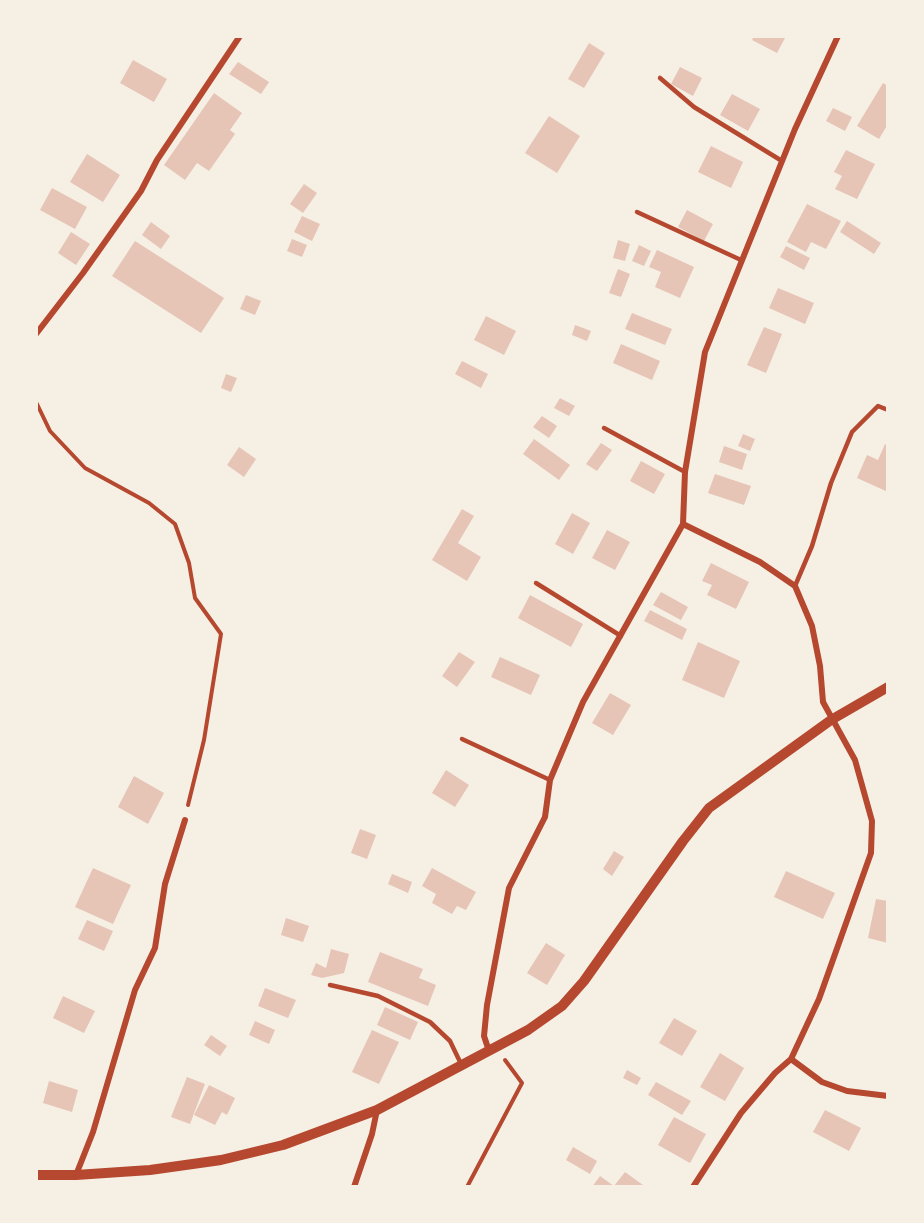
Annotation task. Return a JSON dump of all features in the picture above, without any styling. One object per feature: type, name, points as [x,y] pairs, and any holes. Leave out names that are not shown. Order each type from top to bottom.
[{"type":"street","points":[[36,334],[141,191],[157,160],[240,36]]},
{"type":"street","points":[[489,1051],[484,1035],[487,1005],[509,888],[545,817],[550,780],[583,702],[683,524],[685,471],[705,352],[782,161],[838,36]]},
{"type":"street","points":[[683,524],[760,562],[795,586],[812,626],[820,666],[823,702],[855,760],[872,821],[871,853],[819,999],[791,1059],[741,1113],[693,1187]]},
{"type":"street","points":[[36,1175],[150,1170],[221,1160],[283,1145],[377,1110],[528,1030],[562,1006],[584,981],[683,840],[709,808],[831,720],[888,687]]},
{"type":"street","points":[[76,1175],[93,1132],[135,990],[154,948],[165,884],[185,820]]},
{"type":"street","points":[[791,1059],[822,1082],[848,1091],[888,1096]]},
{"type":"street","points":[[354,1187],[372,1134],[377,1110]]},
{"type":"lane","points":[[660,78],[694,107],[782,161]]},
{"type":"lane","points":[[637,212],[741,260]]},
{"type":"lane","points":[[795,586],[812,546],[831,483],[852,432],[878,406],[888,410]]},
{"type":"lane","points":[[604,428],[685,471]]},
{"type":"lane","points":[[536,583],[621,636]]},
{"type":"lane","points":[[462,739],[550,780]]},
{"type":"lane","points":[[330,985],[378,996],[430,1022],[450,1041],[462,1066]]},
{"type":"path","points":[[36,402],[50,431],[85,468],[149,503],[175,524],[189,563],[195,598],[221,634],[204,740],[185,820]]},
{"type":"path","points":[[467,1187],[522,1083],[504,1060],[489,1051]]},
{"type":"building","points":[[754,36],[786,36],[777,53],[752,40]]},
{"type":"building","points":[[589,43],[605,53],[584,88],[568,79]]},
{"type":"building","points":[[133,60],[167,79],[154,102],[120,83]]},
{"type":"building","points":[[238,62],[269,82],[261,94],[229,74]]},
{"type":"building","points":[[680,67],[702,78],[693,96],[671,84]]},
{"type":"building","points":[[883,83],[888,86],[888,124],[879,139],[857,126]]},
{"type":"building","points":[[214,93],[242,113],[230,130],[235,134],[209,171],[197,163],[185,180],[164,165]]},
{"type":"building","points":[[732,94],[760,109],[748,131],[720,115]]},
{"type":"building","points":[[833,108],[852,117],[845,131],[826,121]]},
{"type":"building","points":[[549,116],[580,136],[557,173],[525,153]]},
{"type":"building","points":[[711,146],[743,162],[731,188],[698,172]]},
{"type":"building","points":[[846,150],[875,164],[857,199],[835,189],[842,176],[834,172]]},
{"type":"building","points":[[87,154],[120,175],[103,202],[70,182]]},
{"type":"building","points":[[304,184],[317,193],[303,213],[290,204]]},
{"type":"building","points":[[52,188],[87,207],[75,229],[40,210]]},
{"type":"building","points":[[807,204],[841,221],[826,249],[811,242],[806,252],[787,242]]},
{"type":"building","points":[[687,210],[713,224],[704,241],[678,227]]},
{"type":"building","points":[[302,216],[320,224],[312,241],[294,232]]},
{"type":"building","points":[[847,221],[881,243],[874,254],[840,232]]},
{"type":"building","points":[[151,222],[170,236],[161,249],[142,235]]},
{"type":"building","points":[[71,232],[90,244],[76,265],[58,253]]},
{"type":"building","points":[[292,239],[307,245],[302,257],[287,251]]},
{"type":"building","points":[[618,240],[630,244],[625,261],[613,258]]},
{"type":"building","points":[[135,241],[224,298],[201,333],[112,276]]},
{"type":"building","points":[[639,245],[651,251],[644,266],[632,261]]},
{"type":"building","points":[[786,246],[810,258],[804,270],[780,257]]},
{"type":"building","points":[[657,250],[694,267],[680,298],[655,287],[661,272],[649,267]]},
{"type":"building","points":[[618,269],[630,274],[621,297],[609,293]]},
{"type":"building","points":[[778,288],[814,303],[805,324],[769,308]]},
{"type":"building","points":[[246,295],[261,301],[255,315],[240,309]]},
{"type":"building","points":[[632,313],[672,329],[665,345],[625,329]]},
{"type":"building","points":[[486,316],[516,331],[504,355],[474,340]]},
{"type":"building","points":[[575,325],[591,331],[587,341],[572,335]]},
{"type":"building","points":[[764,327],[782,334],[766,373],[747,365]]},
{"type":"building","points":[[621,344],[660,361],[652,380],[613,363]]},
{"type":"building","points":[[462,361],[488,374],[481,388],[455,374]]},
{"type":"building","points":[[226,374],[237,378],[231,392],[221,388]]},
{"type":"building","points":[[560,398],[575,406],[569,416],[554,408]]},
{"type":"building","points":[[542,416],[557,426],[549,438],[533,427]]},
{"type":"building","points":[[743,434],[755,439],[750,451],[738,446]]},
{"type":"building","points":[[534,439],[570,465],[559,480],[523,454]]},
{"type":"building","points":[[601,443],[612,450],[597,471],[586,464]]},
{"type":"building","points":[[885,444],[888,446],[888,492],[857,478],[867,455],[878,460]]},
{"type":"building","points":[[724,446],[747,454],[742,470],[719,462]]},
{"type":"building","points":[[239,447],[256,459],[244,477],[227,465]]},
{"type":"building","points":[[641,461],[665,474],[654,494],[630,481]]},
{"type":"building","points":[[715,474],[751,486],[744,505],[708,493]]},
{"type":"building","points":[[462,509],[474,516],[458,543],[481,557],[467,581],[432,560]]},
{"type":"building","points":[[572,513],[590,523],[573,554],[555,544]]},
{"type":"building","points":[[607,530],[630,542],[615,570],[592,558]]},
{"type":"building","points":[[711,563],[749,582],[736,609],[707,595],[712,585],[702,581]]},
{"type":"building","points":[[661,592],[688,607],[681,620],[653,605]]},
{"type":"building","points":[[530,595],[583,624],[571,647],[518,618]]},
{"type":"building","points":[[650,610],[687,629],[682,640],[644,621]]},
{"type":"building","points":[[698,642],[740,661],[724,698],[682,680]]},
{"type":"building","points":[[459,652],[475,662],[457,687],[442,676]]},
{"type":"building","points":[[500,657],[540,675],[531,695],[491,677]]},
{"type":"building","points":[[610,693],[631,705],[613,735],[592,723]]},
{"type":"building","points":[[446,770],[469,785],[455,807],[432,793]]},
{"type":"building","points":[[134,776],[164,793],[148,824],[118,807]]},
{"type":"building","points":[[360,829],[376,835],[367,859],[351,853]]},
{"type":"building","points":[[614,851],[624,857],[612,876],[603,869]]},
{"type":"building","points":[[93,868],[131,885],[113,924],[75,907]]},
{"type":"building","points":[[432,868],[476,892],[466,910],[457,906],[452,914],[432,903],[436,894],[422,886]]},
{"type":"building","points":[[786,871],[835,893],[823,919],[774,897]]},
{"type":"building","points":[[392,874],[412,882],[408,893],[388,884]]},
{"type":"building","points":[[876,899],[888,901],[888,943],[868,938]]},
{"type":"building","points":[[286,918],[309,926],[303,942],[281,935]]},
{"type":"building","points":[[87,920],[113,931],[104,951],[78,939]]},
{"type":"building","points":[[546,943],[565,955],[547,985],[527,973]]},
{"type":"building","points":[[331,949],[349,954],[344,973],[322,978],[311,975],[316,963],[326,968]]},
{"type":"building","points":[[380,952],[423,969],[419,978],[436,985],[428,1006],[368,982]]},
{"type":"building","points":[[265,988],[296,1000],[288,1018],[258,1006]]},
{"type":"building","points":[[63,996],[95,1011],[84,1033],[53,1018]]},
{"type":"building","points":[[385,1007],[418,1022],[410,1040],[377,1025]]},
{"type":"building","points":[[674,1018],[697,1031],[682,1056],[659,1043]]},
{"type":"building","points":[[255,1021],[275,1030],[269,1044],[249,1035]]},
{"type":"building","points":[[372,1030],[399,1042],[379,1084],[352,1072]]},
{"type":"building","points":[[211,1035],[227,1046],[220,1056],[204,1045]]},
{"type":"building","points":[[720,1053],[744,1068],[725,1101],[700,1087]]},
{"type":"building","points":[[627,1070],[641,1078],[637,1085],[623,1078]]},
{"type":"building","points":[[187,1077],[205,1084],[190,1124],[171,1117]]},
{"type":"building","points":[[49,1081],[78,1090],[72,1112],[43,1103]]},
{"type":"building","points":[[656,1082],[691,1101],[682,1115],[648,1095]]},
{"type":"building","points":[[209,1085],[235,1098],[227,1115],[222,1112],[215,1125],[194,1115]]},
{"type":"building","points":[[825,1110],[861,1128],[849,1151],[813,1132]]},
{"type":"building","points":[[674,1117],[706,1134],[690,1163],[658,1145]]},
{"type":"building","points":[[573,1147],[597,1161],[590,1174],[566,1160]]},
{"type":"building","points":[[625,1172],[643,1185],[642,1187],[592,1187],[600,1176],[614,1186]]}]
